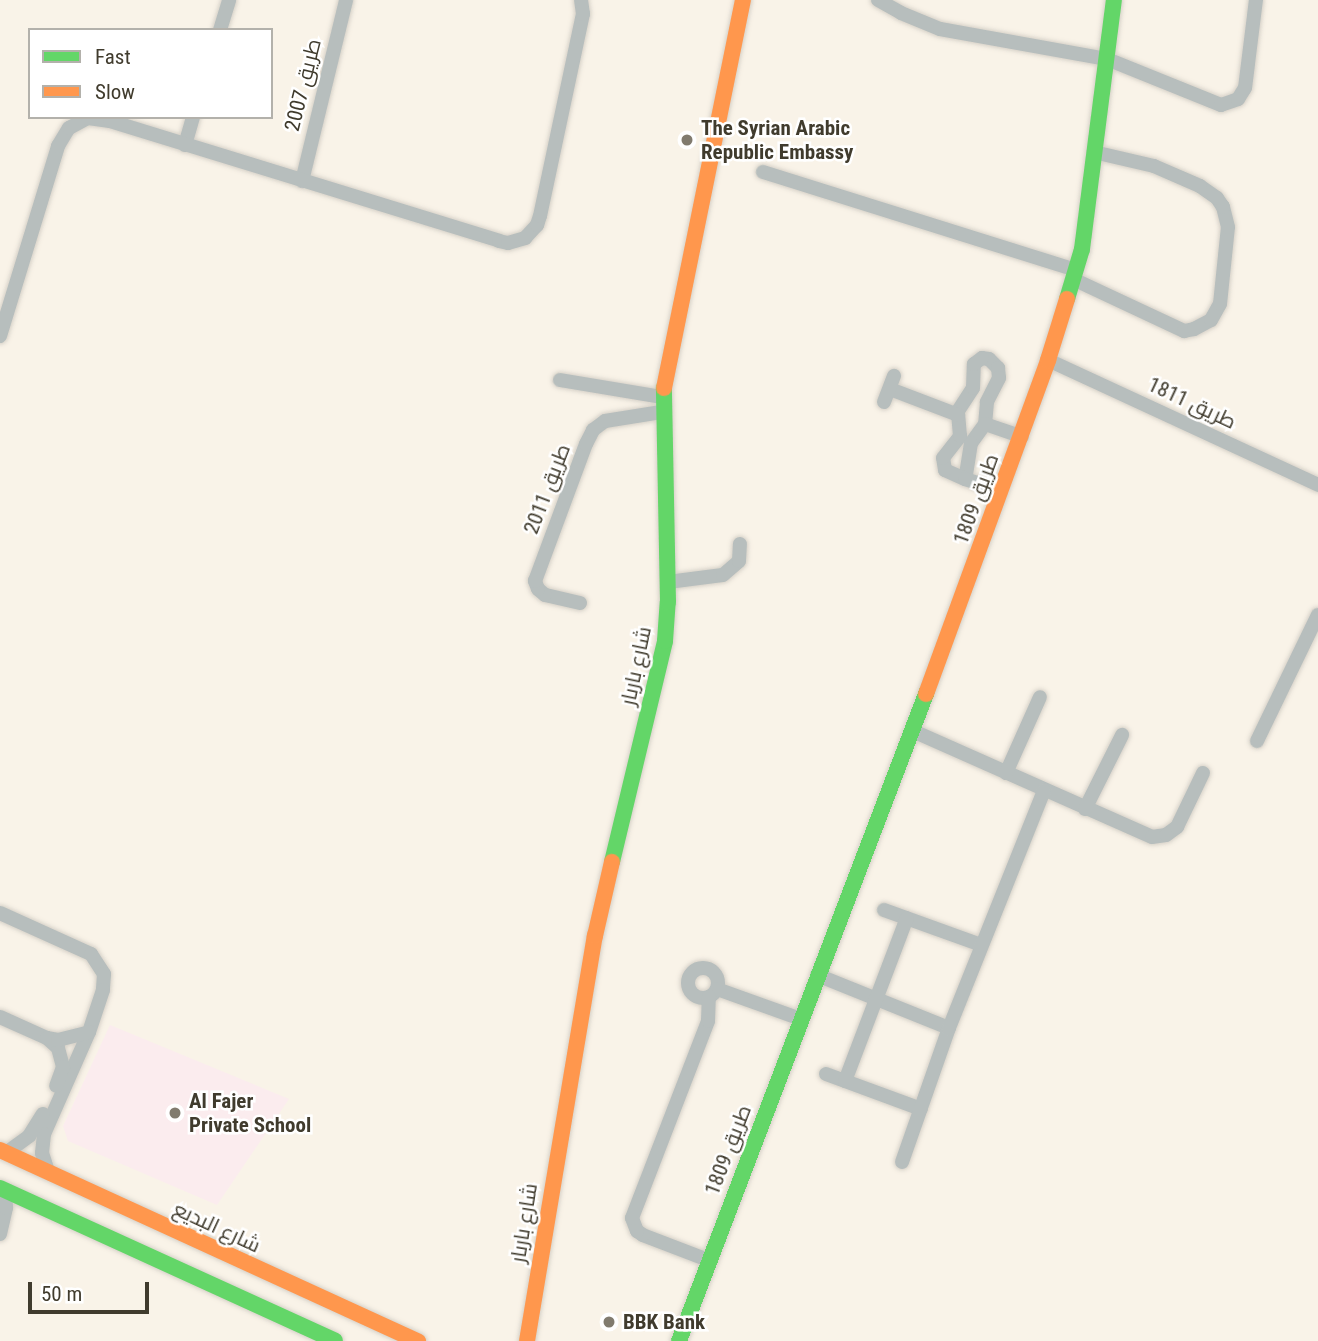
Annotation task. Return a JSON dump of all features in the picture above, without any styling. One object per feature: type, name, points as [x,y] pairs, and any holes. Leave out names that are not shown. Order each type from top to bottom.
[{"type":"street","points":[[221,28],[229,0]]},
{"type":"street","name":"طريق 2007","points":[[302,181],[346,0]]},
{"type":"street","points":[[102,119],[508,243],[526,238],[537,225],[540,216],[583,14],[581,0]]},
{"type":"street","name":"شارع باربار","points":[[526,1340],[594,936],[663,651],[668,582],[661,405],[743,0]]},
{"type":"street","points":[[878,0],[940,29],[1107,59],[1215,104],[1233,103],[1245,88],[1256,0]]},
{"type":"street","name":"طريق 1809","points":[[679,1341],[817,975],[913,731],[1048,360],[1075,275],[1114,0]]},
{"type":"street","points":[[0,336],[58,146],[69,128],[78,121],[92,119]]},
{"type":"street","points":[[185,145],[192,119]]},
{"type":"street","points":[[762,173],[1075,275],[1184,331],[1210,320],[1220,304],[1227,227],[1223,207],[1217,198],[1200,186],[1154,166],[1094,152]]},
{"type":"street","points":[[965,479],[964,440],[958,415],[972,391],[974,364],[982,358],[989,359],[998,368],[1000,375],[988,398],[985,424],[964,440],[944,454],[942,462],[948,472],[965,479],[985,485]]},
{"type":"street","name":"طريق 1811","points":[[1048,360],[1318,485]]},
{"type":"street","points":[[560,380],[661,405]]},
{"type":"street","points":[[889,389],[958,415]]},
{"type":"street","points":[[972,391],[988,398]]},
{"type":"street","name":"طريق 2011","points":[[580,603],[545,595],[538,589],[535,581],[586,444],[593,430],[605,421],[661,405]]},
{"type":"street","points":[[985,424],[1021,438]]},
{"type":"street","points":[[668,582],[723,575],[739,561],[740,544]]},
{"type":"street","points":[[1257,741],[1318,615]]},
{"type":"street","points":[[1006,773],[1041,697]]},
{"type":"street","points":[[913,731],[1146,836],[1166,835],[1180,821],[1203,773]]},
{"type":"street","points":[[1086,808],[1122,735]]},
{"type":"street","points":[[902,1162],[949,1028],[1044,790]]},
{"type":"street","points":[[884,910],[981,945]]},
{"type":"street","points":[[0,913],[84,950],[97,960],[104,982],[89,1032],[44,1134],[42,1153],[48,1172]]},
{"type":"street","points":[[845,1081],[908,918]]},
{"type":"street","points":[[817,975],[949,1028]]},
{"type":"street","points":[[708,1260],[643,1235],[637,1231],[632,1218],[708,1021],[713,993],[801,1019]]},
{"type":"street","points":[[0,1017],[47,1038],[58,1040],[89,1032]]},
{"type":"street","points":[[3,1152],[35,1129],[61,1074],[61,1054],[47,1038]]},
{"type":"street","points":[[826,1074],[921,1108]]},
{"type":"street","name":"شارع البديع","points":[[3,1152],[418,1341]]},
{"type":"street","points":[[1,1230],[3,1189],[335,1341]]},
{"type":"shaded area","name":"Al Fajer Private School","points":[[110,1025],[289,1099],[217,1205],[68,1141],[63,1126]]},
{"type":"traffic: fast","points":[[1067,299],[1082,249],[1114,0]]},
{"type":"traffic: fast","points":[[612,862],[665,641],[668,602],[664,388]]},
{"type":"traffic: fast","points":[[679,1341],[926,694]]},
{"type":"traffic: fast","points":[[0,1188],[335,1341]]},
{"type":"traffic: slow","points":[[664,388],[743,0]]},
{"type":"traffic: slow","points":[[926,694],[1048,360],[1067,299]]},
{"type":"traffic: slow","points":[[527,1341],[595,936],[612,862]]},
{"type":"traffic: slow","points":[[0,1150],[418,1341]]},
{"type":"place","name":"The Syrian Arabic Republic Embassy","points":[[687,140]]},
{"type":"place","name":"Al Fajer Private School","points":[[175,1113]]},
{"type":"place","name":"BBK Bank","points":[[609,1322]]}]
